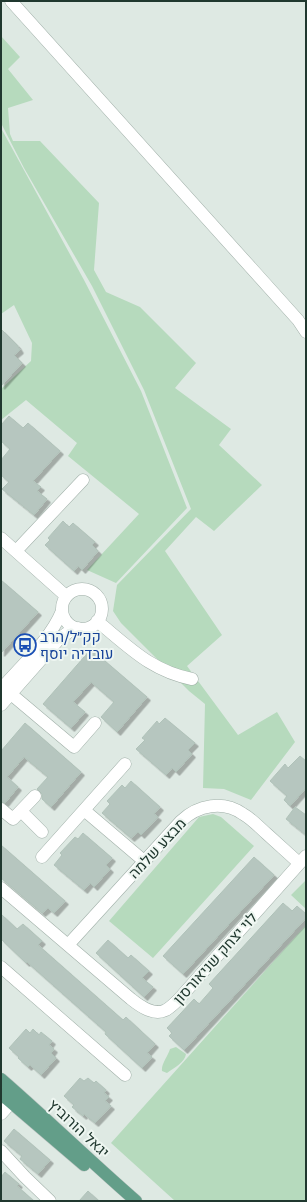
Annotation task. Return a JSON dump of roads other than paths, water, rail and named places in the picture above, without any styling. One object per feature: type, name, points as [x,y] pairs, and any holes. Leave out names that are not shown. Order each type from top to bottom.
[{"type":"main road","name":"יגאל הורוביץ","points":[[1,1079],[136,1201]]},
{"type":"main road","name":"יגאל הורוביץ","points":[[1,1094],[125,1201]]},
{"type":"street","points":[[11,1],[298,320],[306,332]]},
{"type":"street","points":[[16,551],[83,480]]},
{"type":"street","points":[[1,538],[66,596]]},
{"type":"street","points":[[6,692],[60,638],[70,631],[78,628],[90,627],[97,621],[102,613],[100,599],[94,593],[86,589],[78,589],[70,592],[63,601],[63,617],[72,626],[78,628]]},
{"type":"street","points":[[1,705],[6,692],[52,631],[62,611]]},
{"type":"street","points":[[97,621],[153,666],[173,675],[192,679]]},
{"type":"street","points":[[6,692],[74,747],[95,723]]},
{"type":"street","points":[[42,857],[125,764]]},
{"type":"street","points":[[1,808],[13,819],[35,796]]},
{"type":"street","name":"מבצע שלמה","points":[[68,945],[186,816],[200,808],[215,806],[230,808],[243,814],[303,859]]},
{"type":"street","points":[[84,810],[144,861]]},
{"type":"street","points":[[21,811],[42,832]]},
{"type":"street","name":"לוי יצחק שניאורסון","points":[[1,888],[142,1008],[154,1012],[166,1010],[183,995],[303,859]]},
{"type":"street","points":[[1,967],[125,1075]]},
{"type":"street","points":[[1,1114],[11,1103]]},
{"type":"street","points":[[1,1151],[50,1201]]},
{"type":"place","name":"קק״ל/הרב עובדיה יוסף","points":[[25,645]]}]
